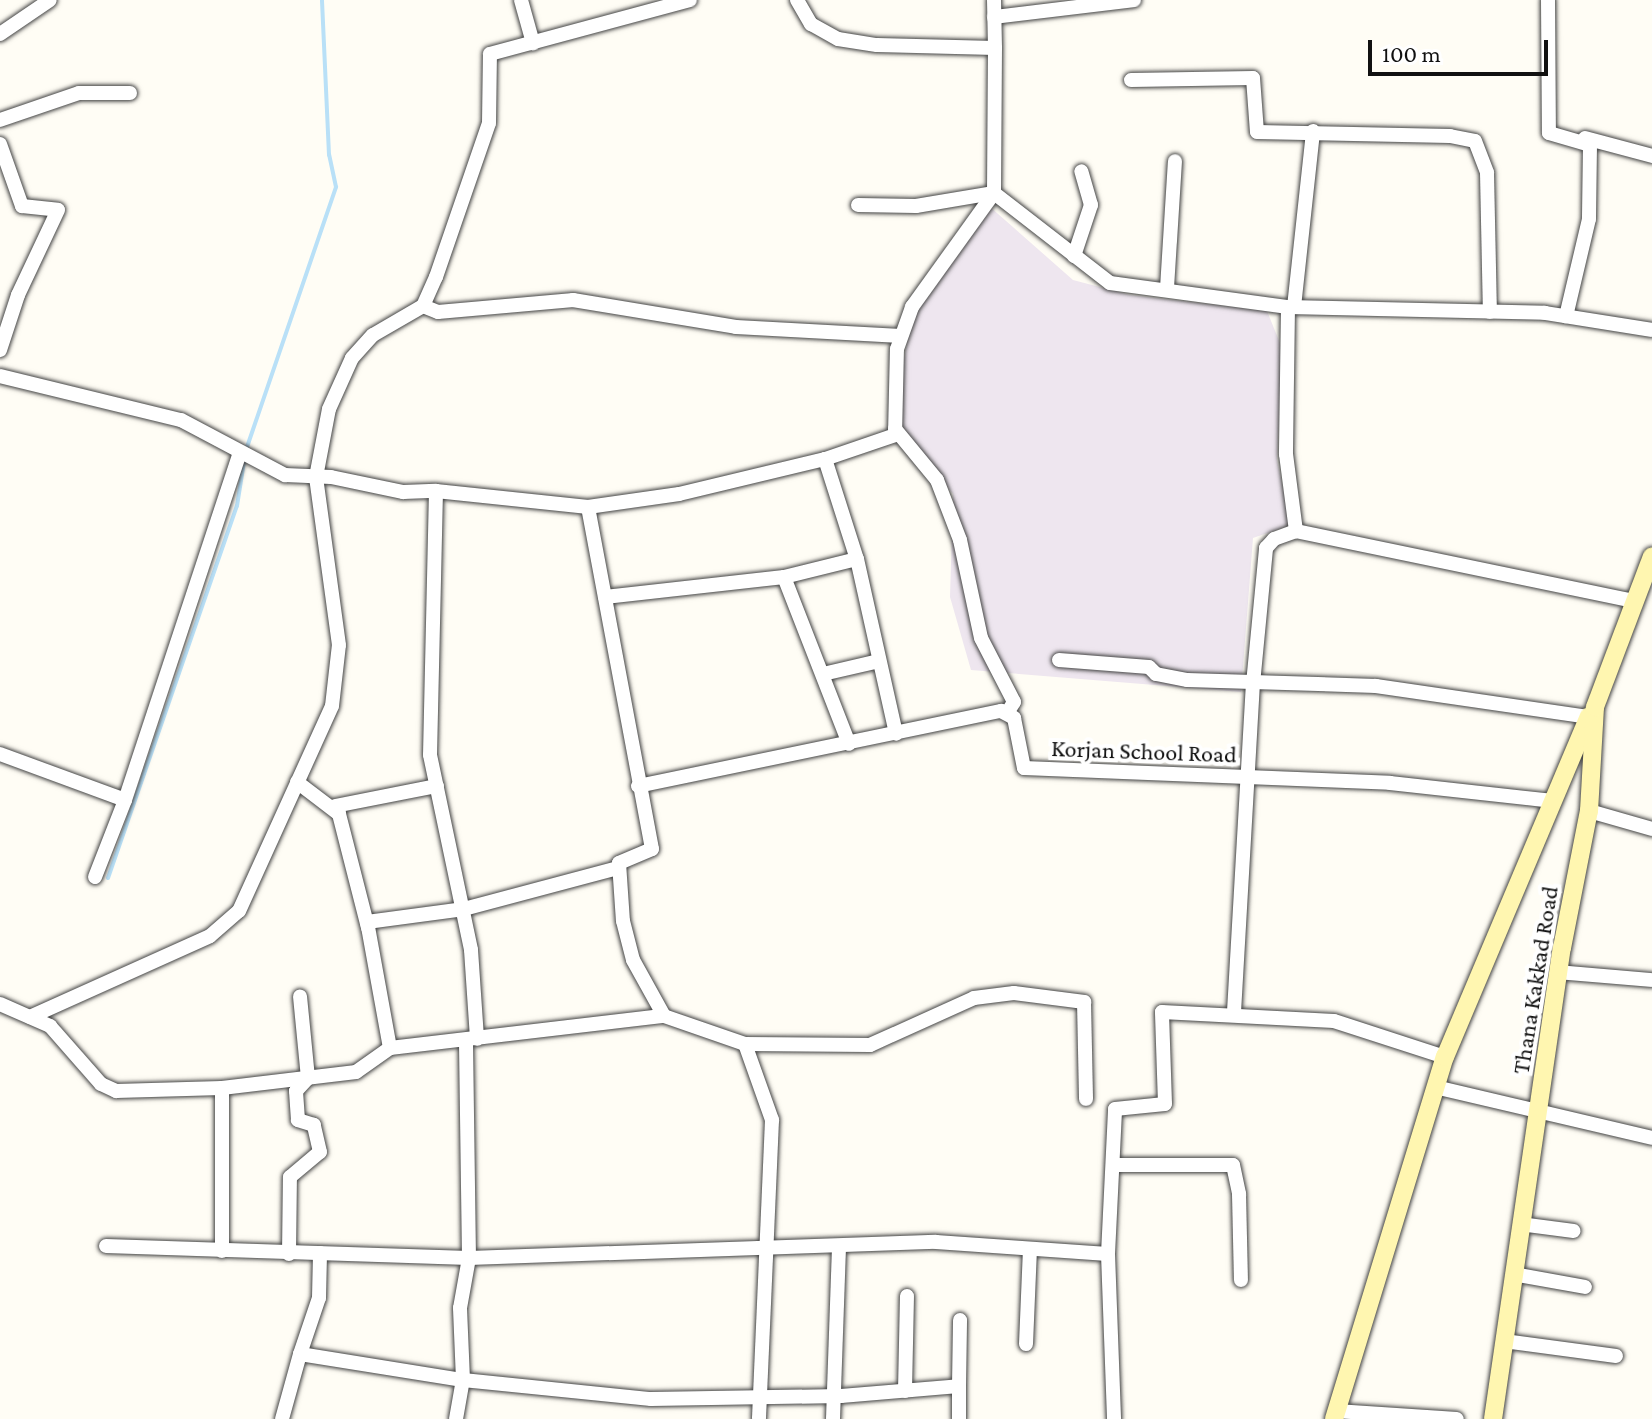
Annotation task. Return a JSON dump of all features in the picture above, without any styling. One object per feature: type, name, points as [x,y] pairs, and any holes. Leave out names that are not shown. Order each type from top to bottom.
[{"type":"main road","name":"Thana Kakkad Road","points":[[1493,1419],[1558,972],[1589,811],[1592,712],[1652,556]]},
{"type":"main road","points":[[1335,1415],[1445,1057],[1592,712]]},
{"type":"street","points":[[0,34],[50,0]]},
{"type":"street","points":[[521,0],[533,43]]},
{"type":"street","points":[[30,1017],[210,936],[239,911],[332,706],[339,645],[316,477],[329,409],[352,358],[373,335],[423,306],[489,123],[490,54],[690,0]]},
{"type":"street","points":[[797,0],[811,24],[838,39],[877,45],[995,48]]},
{"type":"street","points":[[0,376],[181,420],[239,455],[285,475],[316,477],[403,492],[436,491],[588,507],[679,494],[825,459],[895,435],[901,336],[912,307],[994,193],[994,0]]},
{"type":"street","points":[[994,17],[1134,0]]},
{"type":"street","points":[[1548,0],[1549,133],[1590,145]]},
{"type":"street","points":[[1131,80],[1253,78],[1257,132],[1450,136],[1481,147],[1490,312]]},
{"type":"street","points":[[0,120],[79,93],[130,93]]},
{"type":"street","points":[[1296,531],[1286,454],[1291,307],[1313,131]]},
{"type":"street","points":[[1566,316],[1589,219],[1590,145],[1583,135],[1652,156]]},
{"type":"street","points":[[0,144],[22,206],[58,210],[18,295],[0,350]]},
{"type":"street","points":[[1167,288],[1175,161]]},
{"type":"street","points":[[1074,256],[1091,205],[1081,171]]},
{"type":"street","points":[[858,205],[916,206],[994,193],[1110,283],[1167,288],[1291,307],[1566,316],[1652,330]]},
{"type":"street","points":[[423,306],[438,312],[573,300],[736,327],[901,336]]},
{"type":"street","points":[[895,429],[937,480],[960,540],[981,638],[1014,702],[1009,710]]},
{"type":"street","points":[[95,877],[125,800],[239,455]]},
{"type":"street","points":[[825,459],[857,559],[896,734]]},
{"type":"street","points":[[436,491],[430,755],[464,909],[472,1040],[469,1258],[460,1308],[463,1380],[456,1419]]},
{"type":"street","points":[[588,507],[652,849],[619,863],[618,868],[633,960],[664,1016]]},
{"type":"street","points":[[1234,1012],[1245,777],[1266,548],[1274,539],[1296,531],[1635,601]]},
{"type":"street","points":[[605,597],[784,577],[857,559]]},
{"type":"street","points":[[784,577],[849,744]]},
{"type":"street","points":[[1059,660],[1149,667],[1156,674],[1187,680],[1376,686],[1592,712]]},
{"type":"street","points":[[823,674],[879,661]]},
{"type":"street","name":"Korjan School Road","points":[[638,786],[1001,711],[1014,718],[1024,768],[1390,783],[1553,801]]},
{"type":"street","points":[[0,754],[125,800]]},
{"type":"street","points":[[297,782],[335,806],[368,928]]},
{"type":"street","points":[[335,806],[437,786]]},
{"type":"street","points":[[1589,811],[1652,829]]},
{"type":"street","points":[[390,1048],[367,922],[464,909],[618,868]]},
{"type":"street","points":[[1558,972],[1652,980]]},
{"type":"street","points":[[0,1004],[50,1026],[101,1084],[116,1091],[222,1088],[356,1072],[390,1048],[664,1016],[745,1044],[870,1045],[974,998],[1000,995],[1084,1002],[1086,1099]]},
{"type":"street","points":[[289,1254],[290,1177],[320,1152],[314,1125],[298,1120],[296,1091],[308,1078],[300,996]]},
{"type":"street","points":[[1114,1419],[1108,1254],[1115,1109],[1165,1104],[1162,1012],[1234,1012],[1334,1021],[1445,1057]]},
{"type":"street","points":[[745,1044],[772,1120],[759,1419]]},
{"type":"street","points":[[1435,1087],[1652,1138]]},
{"type":"street","points":[[222,1088],[222,1251]]},
{"type":"street","points":[[1113,1165],[1233,1165],[1239,1194],[1241,1280]]},
{"type":"street","points":[[1520,1224],[1574,1231]]},
{"type":"street","points":[[106,1246],[469,1258],[766,1251],[936,1242],[1108,1254]]},
{"type":"street","points":[[833,1419],[839,1247]]},
{"type":"street","points":[[1026,1344],[1030,1249]]},
{"type":"street","points":[[282,1419],[319,1298],[320,1253]]},
{"type":"street","points":[[1513,1274],[1585,1287]]},
{"type":"street","points":[[905,1391],[907,1296]]},
{"type":"street","points":[[959,1419],[960,1320]]},
{"type":"street","points":[[1504,1341],[1616,1356]]},
{"type":"street","points":[[300,1354],[463,1380],[651,1399],[834,1396],[959,1386]]},
{"type":"street","points":[[1335,1415],[1457,1419]]},
{"type":"shaded area","points":[[989,206],[1073,280],[1130,295],[1267,311],[1282,348],[1277,460],[1291,525],[1253,538],[1241,692],[971,670],[950,597],[953,494],[894,423],[908,336],[921,300]]},
{"type":"waterway","points":[[247,447],[336,187],[329,155],[322,0]]},
{"type":"waterway","points":[[108,878],[237,506],[244,462]]}]
